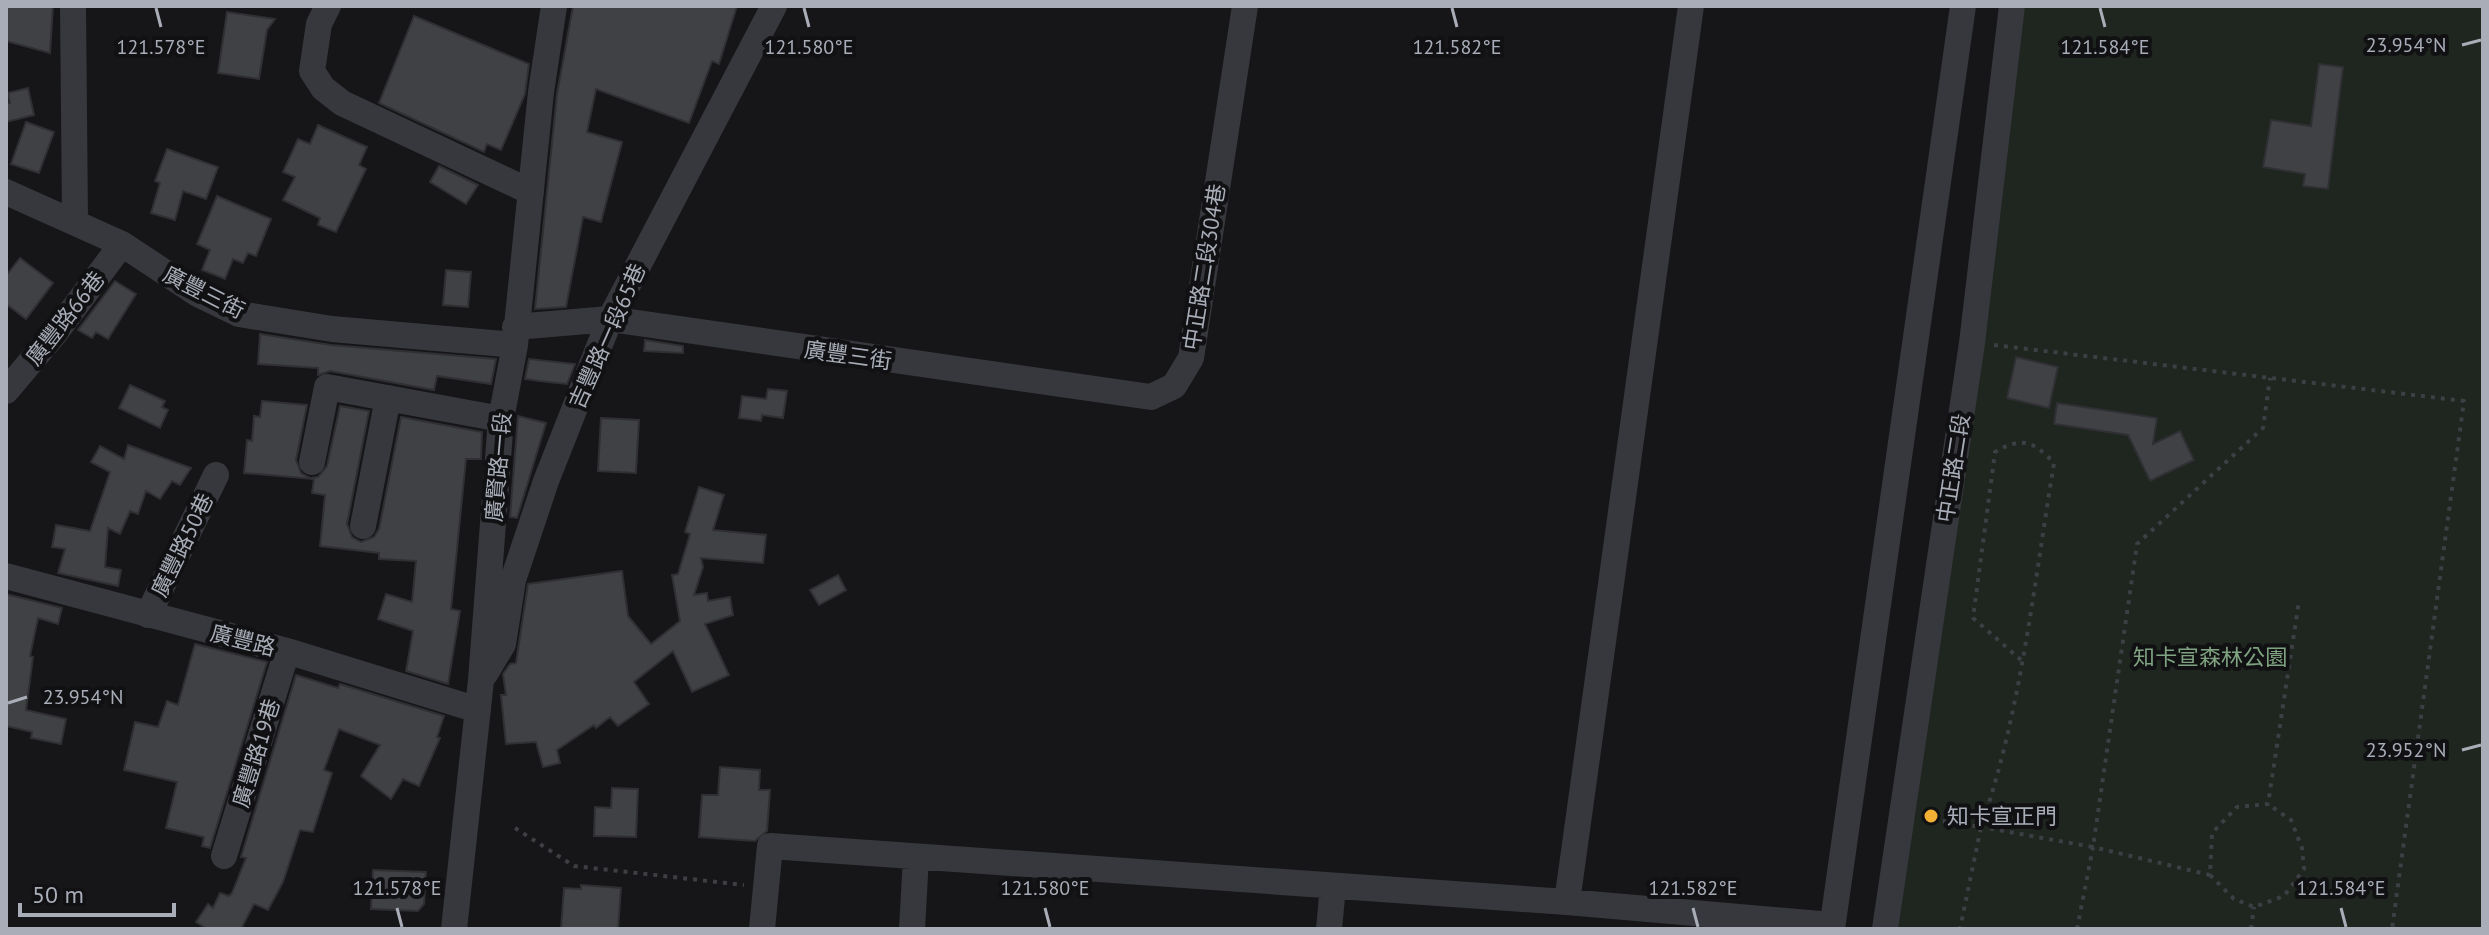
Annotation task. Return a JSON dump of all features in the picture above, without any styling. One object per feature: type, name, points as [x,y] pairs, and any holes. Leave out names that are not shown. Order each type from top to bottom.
[{"type":"street","points":[[73,6],[75,220]]},
{"type":"street","points":[[328,6],[319,24],[312,71],[323,88],[342,103],[531,192]]},
{"type":"street","name":"廣賢路一段","points":[[454,929],[481,680],[501,419],[515,336],[554,6]]},
{"type":"street","name":"吉豐路一段65巷","points":[[481,680],[503,644],[513,580],[610,319],[774,6]]},
{"type":"street","name":"中正路二段304巷","points":[[943,368],[1151,397],[1174,386],[1191,358],[1245,6]]},
{"type":"street","points":[[1567,902],[1691,6]]},
{"type":"street","points":[[762,929],[770,846],[1567,902],[1832,927],[1963,6]]},
{"type":"street","name":"中正路二段","points":[[1885,929],[1972,343],[2012,6]]},
{"type":"street","name":"廣豐三街","points":[[6,192],[75,220],[122,244],[196,293],[239,314],[332,329],[515,336],[610,319],[943,368]]},
{"type":"street","name":"廣豐路66巷","points":[[6,391],[56,332],[122,244]]},
{"type":"street","points":[[312,462],[327,387],[501,419]]},
{"type":"street","points":[[363,526],[388,398]]},
{"type":"street","name":"廣豐路50巷","points":[[148,615],[216,475]]},
{"type":"street","name":"廣豐路","points":[[6,576],[287,651],[478,710]]},
{"type":"street","name":"廣豐路19巷","points":[[224,856],[287,651]]},
{"type":"street","points":[[912,929],[916,857]]},
{"type":"street","points":[[1329,929],[1333,886]]},
{"type":"path","points":[[1972,343],[2464,401],[2392,929]]},
{"type":"path","points":[[2077,929],[2093,847],[2137,544],[2263,428],[2270,378]]},
{"type":"path","points":[[1960,929],[2021,660],[2054,463],[2037,445],[2013,441],[1995,452],[1973,618],[2021,660]]},
{"type":"path","points":[[2268,804],[2299,601]]},
{"type":"path","points":[[1901,814],[2093,847],[2210,875],[2234,899],[2254,907],[2284,896],[2304,869],[2302,848],[2291,820],[2268,804],[2237,807],[2212,833],[2210,875]]},
{"type":"path","points":[[515,828],[574,866],[764,888]]},
{"type":"path","points":[[2251,929],[2254,907]]},
{"type":"green space","name":"知卡宣森林公園","points":[[2025,6],[2483,6],[2483,929],[1898,929]]},
{"type":"building","points":[[6,6],[53,6],[50,53],[6,41]]},
{"type":"building","points":[[573,6],[737,6],[719,64],[712,61],[689,123],[596,89],[587,132],[622,142],[601,222],[583,217],[566,307],[535,309],[557,94]]},
{"type":"building","points":[[227,12],[275,19],[267,30],[259,79],[218,73]]},
{"type":"building","points":[[414,16],[529,64],[525,94],[501,150],[487,144],[484,152],[379,103]]},
{"type":"building","points":[[2319,64],[2343,67],[2328,189],[2303,186],[2305,174],[2263,167],[2271,120],[2311,126]]},
{"type":"building","points":[[28,88],[34,115],[6,122],[6,103],[10,103],[8,93]]},
{"type":"building","points":[[26,122],[54,132],[39,173],[11,164]]},
{"type":"building","points":[[318,125],[367,147],[359,165],[366,169],[336,232],[318,225],[320,218],[283,200],[295,177],[283,172],[298,139],[310,144]]},
{"type":"building","points":[[167,149],[218,167],[206,199],[183,191],[175,220],[151,213],[160,183],[155,181]]},
{"type":"building","points":[[439,166],[478,185],[466,204],[430,182]]},
{"type":"building","points":[[217,196],[271,219],[256,256],[248,253],[243,263],[233,259],[225,279],[202,270],[210,250],[197,244]]},
{"type":"building","points":[[20,258],[53,283],[26,319],[6,304],[6,276]]},
{"type":"building","points":[[446,270],[471,272],[468,307],[443,305]]},
{"type":"building","points":[[115,281],[136,294],[108,339],[96,332],[92,338],[78,330]]},
{"type":"building","points":[[260,334],[331,345],[496,359],[491,384],[437,376],[434,390],[330,371],[318,375],[318,368],[258,364]]},
{"type":"building","points":[[645,340],[683,346],[683,353],[644,351]]},
{"type":"building","points":[[2016,357],[2058,367],[2049,408],[2007,398]]},
{"type":"building","points":[[529,359],[575,364],[567,384],[539,381],[525,379]]},
{"type":"building","points":[[130,385],[165,401],[162,407],[168,410],[160,428],[119,408]]},
{"type":"building","points":[[768,389],[787,391],[783,418],[762,415],[761,421],[739,418],[742,396],[766,399]]},
{"type":"building","points":[[262,401],[307,405],[296,460],[301,473],[310,478],[318,477],[327,466],[340,406],[369,411],[347,524],[352,537],[361,542],[374,537],[379,529],[401,417],[482,432],[481,459],[466,459],[451,609],[460,611],[448,684],[406,671],[413,631],[378,619],[386,594],[412,602],[416,561],[379,559],[379,553],[320,546],[325,495],[312,493],[314,479],[244,473],[247,440],[252,441],[254,416],[260,417]]},
{"type":"building","points":[[2057,403],[2157,418],[2153,444],[2180,431],[2194,460],[2150,481],[2128,435],[2054,424]]},
{"type":"building","points":[[518,416],[546,423],[517,518],[510,517]]},
{"type":"building","points":[[601,418],[639,420],[636,473],[598,471]]},
{"type":"building","points":[[128,445],[191,468],[180,485],[172,481],[160,499],[146,491],[138,514],[130,511],[120,534],[108,528],[105,567],[121,570],[118,586],[58,573],[65,549],[52,547],[56,525],[90,531],[110,472],[91,462],[100,446],[124,459]]},
{"type":"building","points":[[699,487],[724,495],[713,530],[766,535],[763,563],[701,558],[703,567],[694,595],[707,593],[708,601],[730,597],[733,615],[705,624],[729,675],[692,692],[673,651],[634,682],[649,704],[618,726],[610,717],[596,728],[594,725],[557,750],[560,763],[543,767],[536,742],[506,744],[501,695],[506,695],[503,674],[510,664],[516,663],[528,584],[622,571],[628,616],[651,644],[680,621],[672,575],[678,574],[690,534],[685,532]]},
{"type":"building","points":[[838,575],[846,590],[819,605],[810,590]]},
{"type":"building","points":[[6,594],[62,608],[58,624],[38,618],[30,656],[33,657],[26,710],[66,719],[61,744],[31,738],[32,732],[6,726]]},
{"type":"building","points":[[195,644],[267,662],[210,848],[202,846],[204,837],[166,828],[177,782],[124,770],[135,722],[158,727],[167,701],[178,705]]},
{"type":"building","points":[[296,675],[338,688],[340,684],[444,716],[437,737],[440,738],[419,786],[403,779],[391,799],[361,776],[380,745],[339,729],[324,770],[332,773],[313,832],[300,830],[283,882],[268,910],[254,904],[241,929],[207,929],[196,922],[208,904],[213,908],[220,893],[229,896],[232,893],[246,858],[241,857]]},
{"type":"building","points":[[720,767],[760,770],[759,790],[770,790],[767,831],[755,841],[699,837],[702,795],[718,795]]},
{"type":"building","points":[[612,788],[638,789],[636,837],[594,836],[595,807],[611,808]]},
{"type":"building","points":[[373,870],[426,872],[424,904],[418,911],[371,909]]},
{"type":"building","points":[[581,885],[621,888],[618,929],[561,929],[564,888],[581,889]]},
{"type":"place","name":"知卡宣正門","points":[[1931,816]]}]
